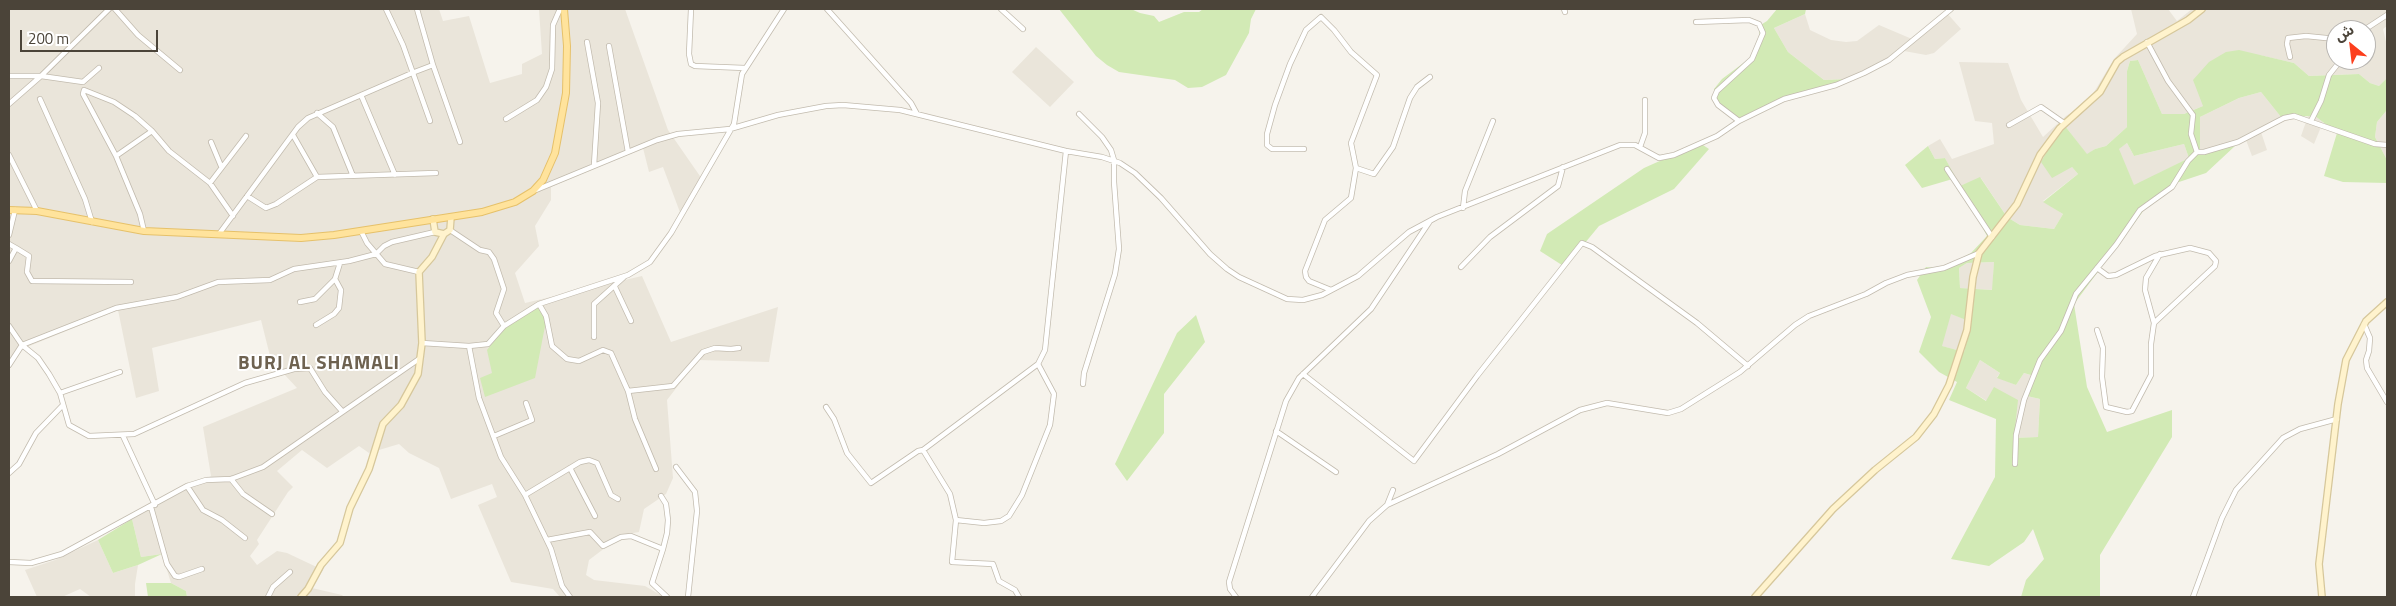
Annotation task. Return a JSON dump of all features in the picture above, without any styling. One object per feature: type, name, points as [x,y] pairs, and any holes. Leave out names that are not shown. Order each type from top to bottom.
[{"type":"main road","points":[[12,210],[37,212],[144,231],[301,238],[433,220],[501,207],[515,202],[533,191],[543,180],[551,166],[563,116],[567,68],[564,9]]},
{"type":"street","points":[[9,104],[41,76],[109,9]]},
{"type":"street","points":[[115,9],[138,35],[180,70]]},
{"type":"street","points":[[386,9],[401,38],[430,121]]},
{"type":"street","points":[[417,9],[433,65],[460,142]]},
{"type":"street","points":[[506,119],[538,100],[546,87],[552,68],[553,25],[560,9]]},
{"type":"street","points":[[691,9],[689,54],[691,64],[695,66],[745,68]]},
{"type":"street","points":[[422,343],[469,346],[488,344],[504,326],[539,304],[625,277],[645,266],[655,256],[681,215],[736,120],[741,79],[745,68],[784,9]]},
{"type":"street","points":[[827,9],[911,103],[917,114]]},
{"type":"street","points":[[1001,9],[1023,29]]},
{"type":"street","points":[[533,191],[594,165],[678,134],[730,129],[778,115],[826,106],[872,107],[917,114],[1066,151],[1114,160],[1129,168],[1140,177],[1188,227],[1210,254],[1239,277],[1288,299],[1311,298],[1358,276],[1402,237],[1431,220],[1620,145],[1640,147],[1659,158],[1667,157],[1700,145],[1784,98],[1836,85],[1889,60],[1951,9]]},
{"type":"street","points":[[1754,597],[1833,509],[1875,470],[1916,437],[1934,414],[1949,385],[1968,330],[1973,277],[1979,253],[2017,204],[2040,155],[2064,123],[2100,92],[2117,62],[2146,42],[2188,20],[2202,9]]},
{"type":"street","points":[[2376,22],[2387,15]]},
{"type":"street","points":[[1304,149],[1272,149],[1267,145],[1267,134],[1275,104],[1290,64],[1306,30],[1321,17],[1334,30],[1350,52],[1377,75],[1351,144],[1356,168],[1351,198],[1325,220],[1305,271],[1309,281],[1331,290]]},
{"type":"street","points":[[1696,22],[1749,20],[1759,24],[1763,33],[1752,59],[1717,91],[1714,98],[1718,105],[1740,121]]},
{"type":"street","points":[[2290,57],[2286,44],[2288,38],[2306,36],[2326,38]]},
{"type":"street","points":[[587,42],[598,104],[594,165]]},
{"type":"street","points":[[2146,42],[2168,81],[2193,115],[2191,134],[2197,152]]},
{"type":"street","points":[[610,46],[628,152]]},
{"type":"street","points":[[218,235],[303,122],[317,113],[433,65]]},
{"type":"street","points":[[9,76],[41,76],[83,82],[99,68]]},
{"type":"street","points":[[2311,122],[2321,102],[2329,75],[2333,70]]},
{"type":"street","points":[[1356,168],[1374,174],[1393,147],[1410,98],[1417,87],[1430,77]]},
{"type":"street","points":[[144,231],[140,214],[116,156],[83,94],[84,90],[114,102],[136,116],[169,151],[210,183],[233,216]]},
{"type":"street","points":[[361,95],[395,175]]},
{"type":"street","points":[[40,99],[84,199],[92,222]]},
{"type":"street","points":[[1640,147],[1645,133],[1645,100]]},
{"type":"street","points":[[2009,125],[2041,107],[2064,123]]},
{"type":"street","points":[[317,113],[333,127],[353,176]]},
{"type":"street","points":[[1079,114],[1102,137],[1111,150],[1114,160],[1119,249],[1117,265],[1084,373],[1083,384]]},
{"type":"street","points":[[2015,464],[2019,416],[2035,370],[2042,356],[2066,322],[2076,294],[2116,245],[2140,210],[2172,187],[2188,161],[2197,152],[2204,152],[2238,142],[2290,116],[2298,116],[2374,144],[2387,145]]},
{"type":"street","points":[[1463,208],[1465,191],[1493,121]]},
{"type":"street","points":[[116,156],[152,131]]},
{"type":"street","points":[[292,135],[317,178]]},
{"type":"street","points":[[210,183],[221,166],[246,136]]},
{"type":"street","points":[[211,142],[221,166]]},
{"type":"street","points":[[826,406],[834,419],[847,454],[870,483],[918,451],[923,450],[1038,364],[1045,350],[1066,151]]},
{"type":"street","points":[[9,155],[37,212]]},
{"type":"street","points":[[1461,268],[1490,238],[1558,186],[1562,167]]},
{"type":"street","points":[[1948,169],[1992,237]]},
{"type":"street","points":[[247,196],[258,205],[266,208],[317,178],[436,173]]},
{"type":"street","points":[[9,236],[12,210]]},
{"type":"street","points":[[301,597],[308,590],[321,565],[340,543],[350,508],[369,469],[383,424],[407,396],[418,374],[422,343],[419,272],[432,257],[447,232],[450,217]]},
{"type":"street","points":[[433,220],[435,232]]},
{"type":"street","points":[[1236,597],[1230,589],[1229,582],[1286,400],[1303,374],[1371,309],[1431,220]]},
{"type":"street","points":[[361,231],[367,243],[384,264],[390,267],[419,272]]},
{"type":"street","points":[[9,365],[22,345],[116,308],[177,297],[218,282],[270,280],[300,267],[340,263],[376,254],[384,246],[392,242],[435,232],[447,232],[480,250],[489,252],[494,259],[504,288],[496,313],[504,326]]},
{"type":"street","points":[[1303,374],[1414,461],[1477,376],[1582,243],[1592,247],[1697,323],[1748,366]]},
{"type":"street","points":[[9,244],[30,256],[27,272],[32,280],[131,282]]},
{"type":"street","points":[[9,261],[16,248]]},
{"type":"street","points":[[2097,268],[2105,275],[2116,274],[2160,254],[2190,248],[2209,252],[2216,261],[2215,266],[2154,324]]},
{"type":"street","points":[[1312,597],[1369,521],[1388,504],[1498,454],[1580,410],[1608,403],[1668,413],[1681,409],[1748,366],[1808,316],[1907,275],[1944,268],[1979,253]]},
{"type":"street","points":[[2097,330],[2103,348],[2102,377],[2106,407],[2127,412],[2134,409],[2151,375],[2151,344],[2154,324],[2145,290],[2146,278],[2160,254]]},
{"type":"street","points":[[300,302],[315,299],[335,279],[340,263]]},
{"type":"street","points":[[594,337],[594,304],[625,277]]},
{"type":"street","points":[[316,325],[334,314],[339,308],[341,290],[335,279]]},
{"type":"street","points":[[615,287],[631,321]]},
{"type":"street","points":[[2322,597],[2319,564],[2346,360],[2364,324],[2387,302]]},
{"type":"street","points":[[539,304],[546,316],[554,348],[572,361],[579,361],[600,350],[609,351],[628,391],[635,420],[656,470]]},
{"type":"street","points":[[2364,324],[2370,338],[2366,360],[2367,368],[2387,402]]},
{"type":"street","points":[[9,326],[22,345],[42,362],[60,393],[69,425],[82,434],[123,436],[145,430],[245,383],[294,369],[310,368],[325,392],[342,411]]},
{"type":"street","points":[[469,346],[475,384],[501,457],[525,495],[547,540],[557,565],[562,586],[570,597]]},
{"type":"street","points":[[628,391],[673,386],[703,352],[715,348],[739,348]]},
{"type":"street","points":[[9,562],[31,563],[62,554],[187,486],[206,480],[231,479],[253,472],[270,463],[342,411],[419,360]]},
{"type":"street","points":[[956,520],[984,523],[1000,521],[1009,516],[1022,495],[1050,425],[1054,394],[1038,364]]},
{"type":"street","points":[[60,393],[120,372]]},
{"type":"street","points":[[494,436],[532,420],[526,403]]},
{"type":"street","points":[[9,473],[19,464],[33,438],[46,421],[63,405]]},
{"type":"street","points":[[2193,597],[2222,518],[2236,490],[2283,438],[2300,429],[2337,419]]},
{"type":"street","points":[[1276,431],[1336,472]]},
{"type":"street","points":[[123,436],[153,506],[168,564],[175,576],[179,577],[202,570]]},
{"type":"street","points":[[923,450],[950,494],[956,520],[952,562],[992,564],[999,581],[1015,590],[1019,597]]},
{"type":"street","points":[[525,495],[584,460],[593,460],[611,495],[618,499]]},
{"type":"street","points":[[676,467],[695,492],[697,511],[688,597]]},
{"type":"street","points":[[570,468],[595,516]]},
{"type":"street","points":[[231,479],[243,494],[272,514]]},
{"type":"street","points":[[187,486],[203,510],[222,520],[245,538]]},
{"type":"street","points":[[1388,504],[1393,490]]},
{"type":"street","points":[[661,496],[666,504],[667,533],[652,583],[667,597]]},
{"type":"street","points":[[547,540],[590,532],[603,546],[621,537],[631,536],[663,550]]},
{"type":"street","points":[[268,597],[273,587],[290,572]]},
{"type":"shaded area","points":[[9,9],[439,9],[443,21],[469,16],[490,83],[522,74],[522,64],[542,54],[539,9],[625,9],[668,130],[702,179],[681,215],[663,167],[649,172],[643,148],[551,187],[551,200],[535,226],[539,246],[515,273],[525,303],[642,276],[671,342],[778,307],[769,362],[698,360],[667,400],[673,478],[666,494],[644,509],[639,532],[622,535],[589,560],[586,575],[594,580],[645,586],[664,597],[560,597],[553,589],[511,582],[478,505],[497,497],[492,484],[451,499],[439,468],[409,453],[399,444],[369,453],[359,446],[327,468],[302,450],[277,471],[293,487],[257,540],[259,544],[250,556],[257,565],[277,551],[287,553],[323,570],[312,588],[344,597],[187,597],[186,591],[171,583],[162,554],[141,557],[132,519],[211,476],[203,427],[297,388],[271,360],[261,320],[152,348],[159,391],[136,398],[118,310],[22,349],[9,369]]},
{"type":"shaded area","points":[[2131,9],[2168,9],[2177,21],[2192,9],[2387,9],[2387,26],[2383,29],[2387,46],[2387,78],[2379,86],[2370,83],[2359,74],[2309,76],[2294,63],[2259,55],[2203,106],[2184,114],[2162,114],[2138,60],[2130,61],[2127,71],[2127,127],[2106,146],[2095,149],[2087,155],[2065,126],[2072,167],[2078,174],[2043,201],[2063,214],[2054,229],[2020,225],[2007,217],[1981,178],[1960,186],[1945,158],[1935,159],[1928,146],[1940,139],[1952,159],[1994,144],[1992,123],[1975,121],[1959,62],[2008,63],[2021,100],[2043,137],[2066,116],[2088,102],[2114,59],[2137,34]]},
{"type":"shaded area","points":[[1946,12],[1961,29],[1934,53],[1926,55],[1904,51],[1849,79],[1824,80],[1788,52],[1774,28],[1805,14],[1810,30],[1831,40],[1857,41],[1879,25],[1912,39]]},
{"type":"shaded area","points":[[1036,47],[1074,82],[1050,107],[1012,72]]},
{"type":"shaded area","points":[[2261,92],[2281,117],[2260,129],[2267,150],[2252,156],[2246,140],[2235,146],[2200,152],[2200,117],[2239,98]]},
{"type":"shaded area","points":[[2387,110],[2387,160],[2375,137],[2377,122]]},
{"type":"shaded area","points":[[2308,116],[2315,116],[2323,122],[2314,144],[2301,136]]},
{"type":"shaded area","points":[[2127,143],[2134,156],[2184,144],[2189,158],[2134,186],[2118,149]]},
{"type":"shaded area","points":[[1994,262],[1993,290],[1960,288],[1959,268],[1967,263]]},
{"type":"shaded area","points":[[1950,313],[1971,322],[1964,352],[1941,346]]},
{"type":"shaded area","points":[[1980,360],[2000,373],[1997,377],[2016,385],[2024,373],[2034,376],[2027,396],[2040,399],[2038,437],[2014,438],[1987,401],[1966,388]]},
{"type":"shaded area","points":[[98,540],[113,573],[138,565],[135,597],[91,597],[80,589],[62,597],[37,597],[25,570],[55,560]]},
{"type":"green space","points":[[1059,9],[1131,9],[1154,16],[1159,22],[1184,12],[1199,12],[1203,9],[1256,9],[1251,19],[1249,33],[1226,75],[1202,87],[1188,88],[1175,80],[1119,72],[1107,65],[1096,56]]},
{"type":"green space","points":[[1777,9],[1806,9],[1805,14],[1774,28],[1788,52],[1824,80],[1849,79],[1798,95],[1736,122],[1719,107],[1714,89],[1722,79],[1754,55],[1760,44],[1759,26],[1767,21]]},
{"type":"green space","points":[[2239,50],[2294,63],[2309,76],[2359,74],[2370,83],[2379,86],[2387,78],[2387,110],[2377,122],[2375,137],[2387,160],[2387,183],[2343,182],[2324,176],[2337,133],[2315,116],[2281,117],[2261,92],[2239,98],[2200,117],[2200,152],[2235,146],[2206,173],[2173,184],[2144,210],[2074,304],[2087,387],[2107,432],[2172,410],[2172,437],[2100,555],[2100,597],[2021,597],[2026,580],[2044,559],[2033,529],[2024,542],[1989,566],[1951,559],[1995,477],[1996,419],[1949,400],[1957,382],[1939,372],[1919,352],[1931,317],[1917,280],[1926,267],[1937,268],[1954,262],[1971,253],[1987,236],[1960,186],[1980,177],[2007,217],[2020,225],[2054,229],[2063,214],[2043,202],[2078,174],[2072,167],[2052,178],[2041,162],[2054,139],[2065,126],[2087,154],[2095,149],[2106,146],[2127,127],[2127,71],[2130,61],[2138,60],[2162,114],[2184,114],[2203,106],[2193,80],[2209,62],[2226,52]],"holes":[[[2127,143],[2134,156],[2184,144],[2189,158],[2134,185],[2119,149]],[[1994,262],[1992,290],[1960,288],[1959,268],[1967,263]],[[1951,314],[1971,322],[1964,352],[1942,346]],[[1980,360],[2000,373],[1997,378],[2016,385],[2024,373],[2034,376],[2027,396],[2040,399],[2038,437],[2014,438],[2018,400],[1994,387],[1986,401],[1966,388]]]},
{"type":"green space","points":[[1700,143],[1709,149],[1674,189],[1599,226],[1565,267],[1540,251],[1547,234],[1644,168]]},
{"type":"green space","points":[[1928,146],[1935,159],[1945,158],[1956,178],[1922,188],[1905,165]]},
{"type":"green space","points":[[538,307],[546,321],[535,378],[485,397],[480,378],[492,373],[487,350],[504,328]]},
{"type":"green space","points":[[1196,315],[1205,342],[1164,394],[1164,433],[1127,481],[1115,464],[1177,333]]},
{"type":"green space","points":[[132,519],[141,557],[162,554],[138,565],[113,573],[98,540]]},
{"type":"green space","points":[[146,583],[171,583],[186,591],[187,597],[148,597]]},
{"type":"district","name":"BURJ AL SHAMALI","points":[[319,364]]}]
